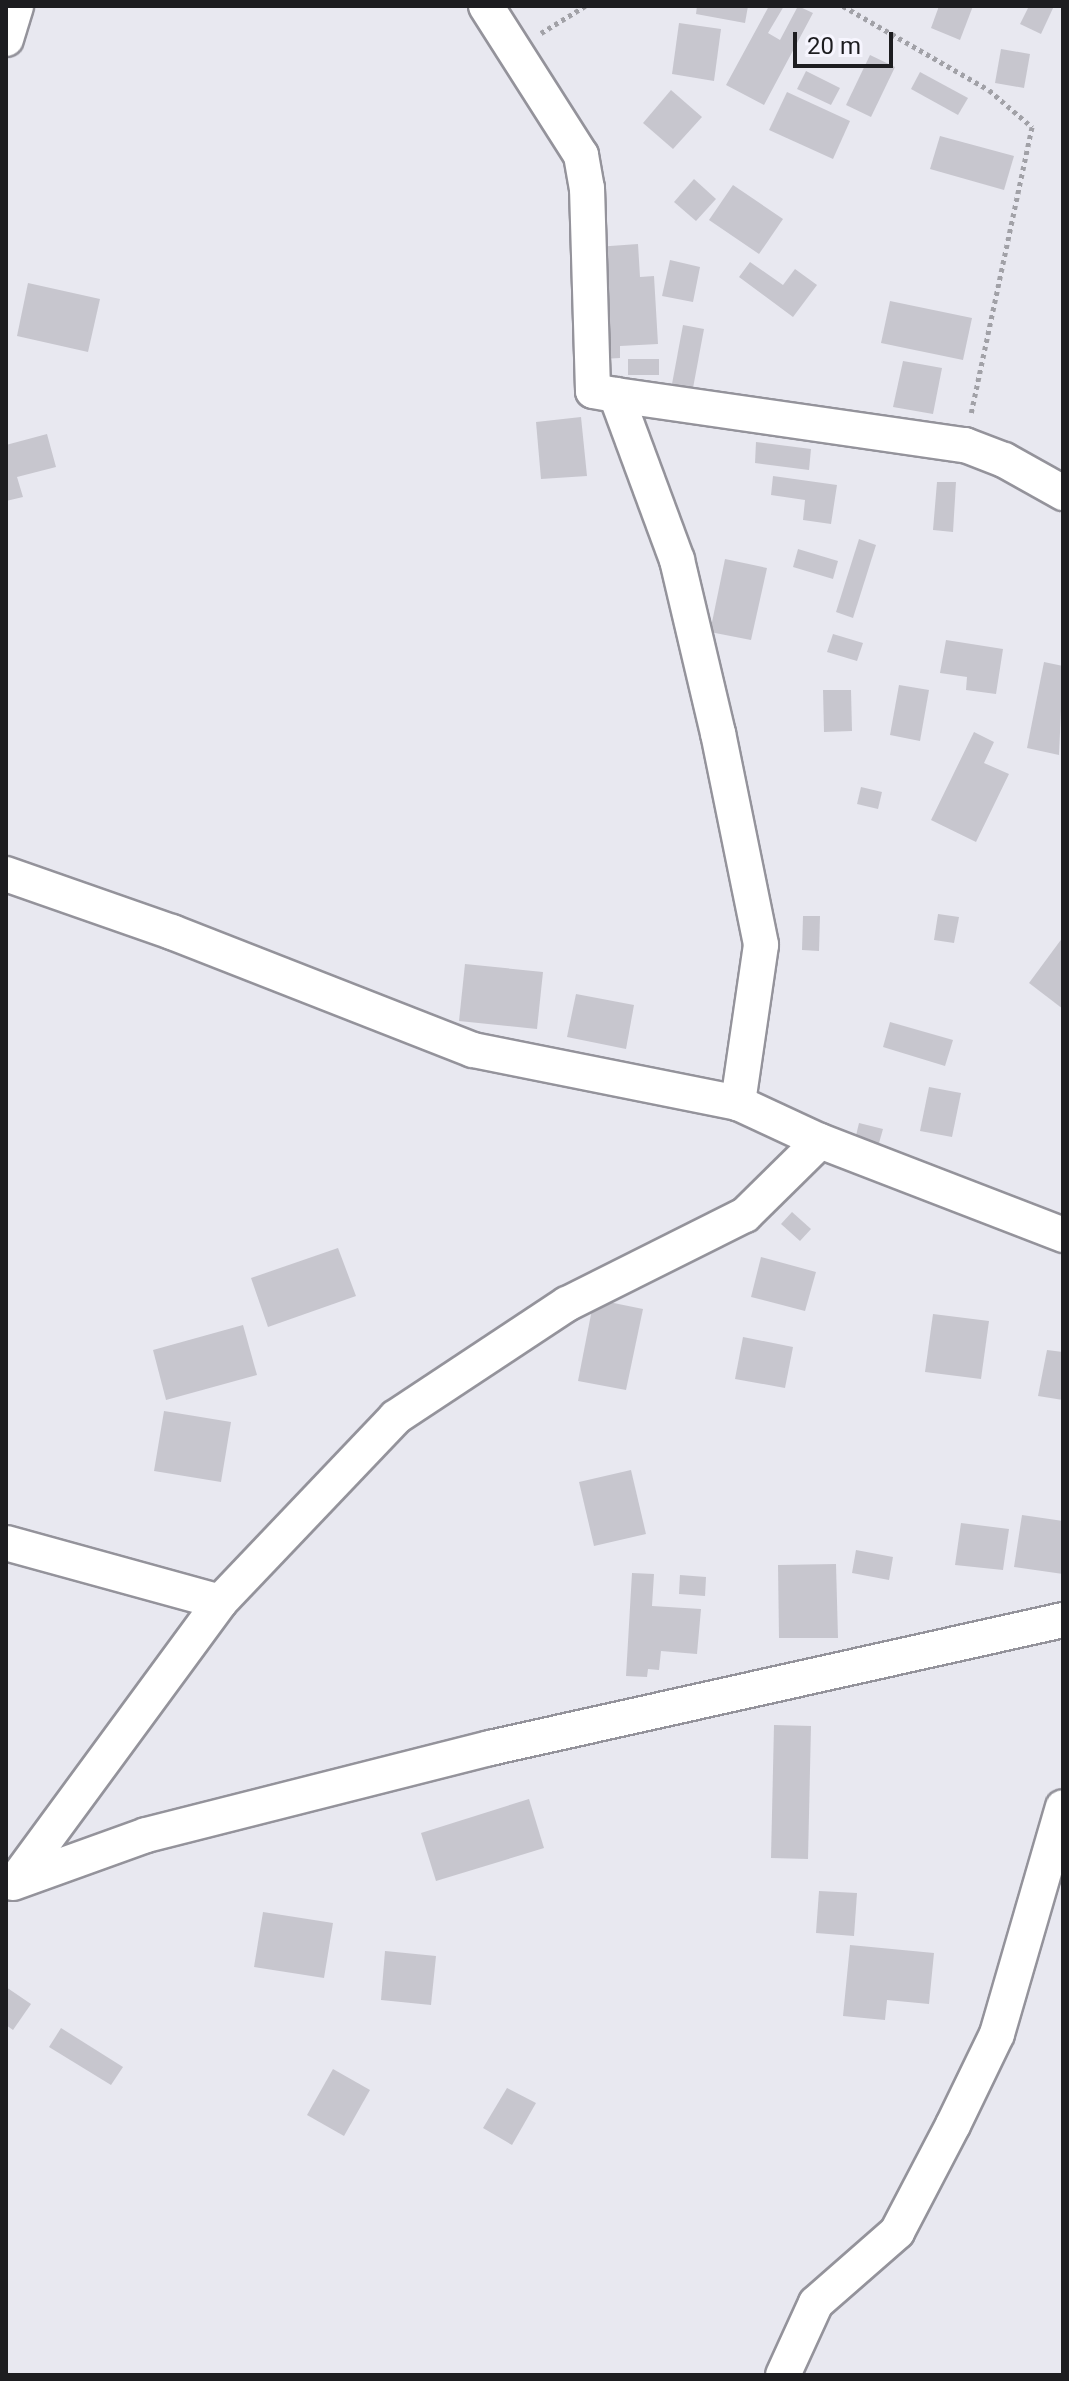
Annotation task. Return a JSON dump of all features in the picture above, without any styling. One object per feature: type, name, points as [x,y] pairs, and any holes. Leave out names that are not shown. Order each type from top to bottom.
[{"type":"street","points":[[6,39],[16,6]]},
{"type":"street","points":[[486,6],[581,155],[587,188],[593,391],[965,445],[1063,493]]},
{"type":"street","points":[[616,395],[677,560],[761,945],[738,1103]]},
{"type":"street","points":[[6,874],[172,932],[473,1050],[738,1103],[820,1141],[1063,1235]]},
{"type":"street","points":[[11,1884],[220,1602],[396,1417],[567,1304],[745,1215],[820,1141]]},
{"type":"street","points":[[6,1543],[220,1602]]},
{"type":"street","points":[[11,1884],[146,1835],[490,1748],[1063,1620]]},
{"type":"street","points":[[783,2375],[816,2303],[897,2232],[966,2099],[997,2034],[1063,1807]]},
{"type":"path","points":[[514,49],[585,6]]},
{"type":"path","points":[[843,6],[989,90],[1032,127],[965,445]]},
{"type":"building","points":[[697,6],[748,6],[745,23],[696,14]]},
{"type":"building","points":[[769,6],[784,6],[768,33],[780,40],[798,6],[813,13],[764,105],[726,85]]},
{"type":"building","points":[[939,6],[973,6],[960,40],[931,28]]},
{"type":"building","points":[[1029,6],[1054,6],[1041,34],[1020,24]]},
{"type":"building","points":[[679,23],[721,29],[714,81],[672,74]]},
{"type":"building","points":[[1001,49],[1030,54],[1024,88],[995,83]]},
{"type":"building","points":[[870,55],[895,67],[871,117],[846,105]]},
{"type":"building","points":[[806,71],[840,88],[831,105],[797,89]]},
{"type":"building","points":[[920,72],[968,98],[958,115],[911,89]]},
{"type":"building","points":[[671,90],[702,117],[673,149],[643,123]]},
{"type":"building","points":[[787,92],[850,121],[833,159],[769,130]]},
{"type":"building","points":[[940,136],[1014,156],[1004,190],[930,169]]},
{"type":"building","points":[[694,179],[716,199],[696,221],[674,202]]},
{"type":"building","points":[[733,185],[783,219],[759,254],[709,220]]},
{"type":"building","points":[[638,244],[640,277],[654,276],[658,344],[620,346],[620,358],[602,359],[596,247]]},
{"type":"building","points":[[670,260],[700,267],[693,302],[662,296]]},
{"type":"building","points":[[750,262],[783,285],[795,269],[817,285],[793,317],[739,277]]},
{"type":"building","points":[[28,283],[100,299],[88,352],[17,336]]},
{"type":"building","points":[[890,301],[972,318],[963,360],[881,343]]},
{"type":"building","points":[[683,325],[704,329],[693,388],[672,384]]},
{"type":"building","points":[[628,359],[659,359],[659,375],[628,375]]},
{"type":"building","points":[[903,361],[942,368],[933,414],[893,407]]},
{"type":"building","points":[[581,417],[587,476],[541,479],[536,422]]},
{"type":"building","points":[[47,434],[56,467],[17,477],[23,497],[6,501],[6,445]]},
{"type":"building","points":[[756,442],[811,449],[809,470],[755,463]]},
{"type":"building","points":[[773,476],[837,485],[831,524],[803,520],[805,500],[771,495]]},
{"type":"building","points":[[937,482],[956,482],[953,532],[933,530]]},
{"type":"building","points":[[859,539],[876,545],[853,618],[836,612]]},
{"type":"building","points":[[798,549],[838,561],[833,579],[793,567]]},
{"type":"building","points":[[725,559],[767,568],[751,640],[710,632]]},
{"type":"building","points":[[833,634],[863,643],[857,661],[827,652]]},
{"type":"building","points":[[946,640],[1003,649],[996,694],[966,690],[967,677],[940,673]]},
{"type":"building","points":[[1044,662],[1063,666],[1059,755],[1027,748]]},
{"type":"building","points":[[899,685],[929,690],[920,741],[890,735]]},
{"type":"building","points":[[823,690],[851,690],[852,731],[824,732]]},
{"type":"building","points":[[974,732],[994,742],[984,763],[1009,774],[976,842],[931,820]]},
{"type":"building","points":[[861,787],[882,792],[878,809],[857,804]]},
{"type":"building","points":[[938,914],[959,917],[954,943],[934,940]]},
{"type":"building","points":[[803,916],[820,916],[819,951],[802,950]]},
{"type":"building","points":[[1063,937],[1063,1009],[1029,983]]},
{"type":"building","points":[[465,964],[543,972],[537,1029],[459,1021]]},
{"type":"building","points":[[576,994],[634,1005],[626,1049],[567,1037]]},
{"type":"building","points":[[890,1022],[953,1040],[945,1066],[883,1047]]},
{"type":"building","points":[[929,1087],[961,1093],[952,1137],[920,1131]]},
{"type":"building","points":[[859,1123],[883,1129],[877,1150],[854,1144]]},
{"type":"building","points":[[792,1212],[811,1229],[800,1241],[781,1224]]},
{"type":"building","points":[[338,1248],[356,1296],[268,1327],[251,1278]]},
{"type":"building","points":[[761,1257],[816,1272],[805,1311],[751,1297]]},
{"type":"building","points":[[594,1299],[643,1309],[626,1390],[578,1381]]},
{"type":"building","points":[[933,1314],[989,1321],[981,1379],[925,1372]]},
{"type":"building","points":[[243,1325],[257,1375],[166,1400],[153,1350]]},
{"type":"building","points":[[743,1337],[793,1347],[785,1388],[735,1379]]},
{"type":"building","points":[[1047,1350],[1063,1352],[1063,1400],[1038,1396]]},
{"type":"building","points":[[164,1411],[231,1422],[221,1482],[154,1471]]},
{"type":"building","points":[[631,1470],[646,1534],[594,1546],[579,1482]]},
{"type":"building","points":[[1022,1515],[1063,1521],[1063,1574],[1014,1567]]},
{"type":"building","points":[[961,1523],[1009,1529],[1003,1570],[955,1565]]},
{"type":"building","points":[[856,1550],[893,1557],[889,1580],[852,1573]]},
{"type":"building","points":[[836,1564],[838,1638],[779,1638],[778,1565]]},
{"type":"building","points":[[632,1573],[654,1574],[652,1606],[701,1609],[697,1654],[661,1651],[659,1670],[648,1669],[647,1677],[626,1676]]},
{"type":"building","points":[[680,1575],[706,1577],[705,1596],[679,1594]]},
{"type":"building","points":[[774,1725],[811,1726],[808,1859],[771,1858]]},
{"type":"building","points":[[529,1799],[544,1848],[436,1881],[421,1833]]},
{"type":"building","points":[[819,1891],[857,1893],[854,1936],[816,1933]]},
{"type":"building","points":[[263,1912],[333,1923],[324,1978],[254,1967]]},
{"type":"building","points":[[850,1945],[934,1953],[929,2004],[887,2000],[885,2020],[843,2016]]},
{"type":"building","points":[[385,1951],[436,1956],[431,2005],[381,2000]]},
{"type":"building","points":[[6,1987],[31,2004],[13,2030],[6,2025]]},
{"type":"building","points":[[61,2028],[123,2067],[111,2085],[49,2047]]},
{"type":"building","points":[[333,2069],[370,2090],[344,2136],[307,2115]]},
{"type":"building","points":[[507,2088],[536,2103],[512,2145],[483,2128]]}]
